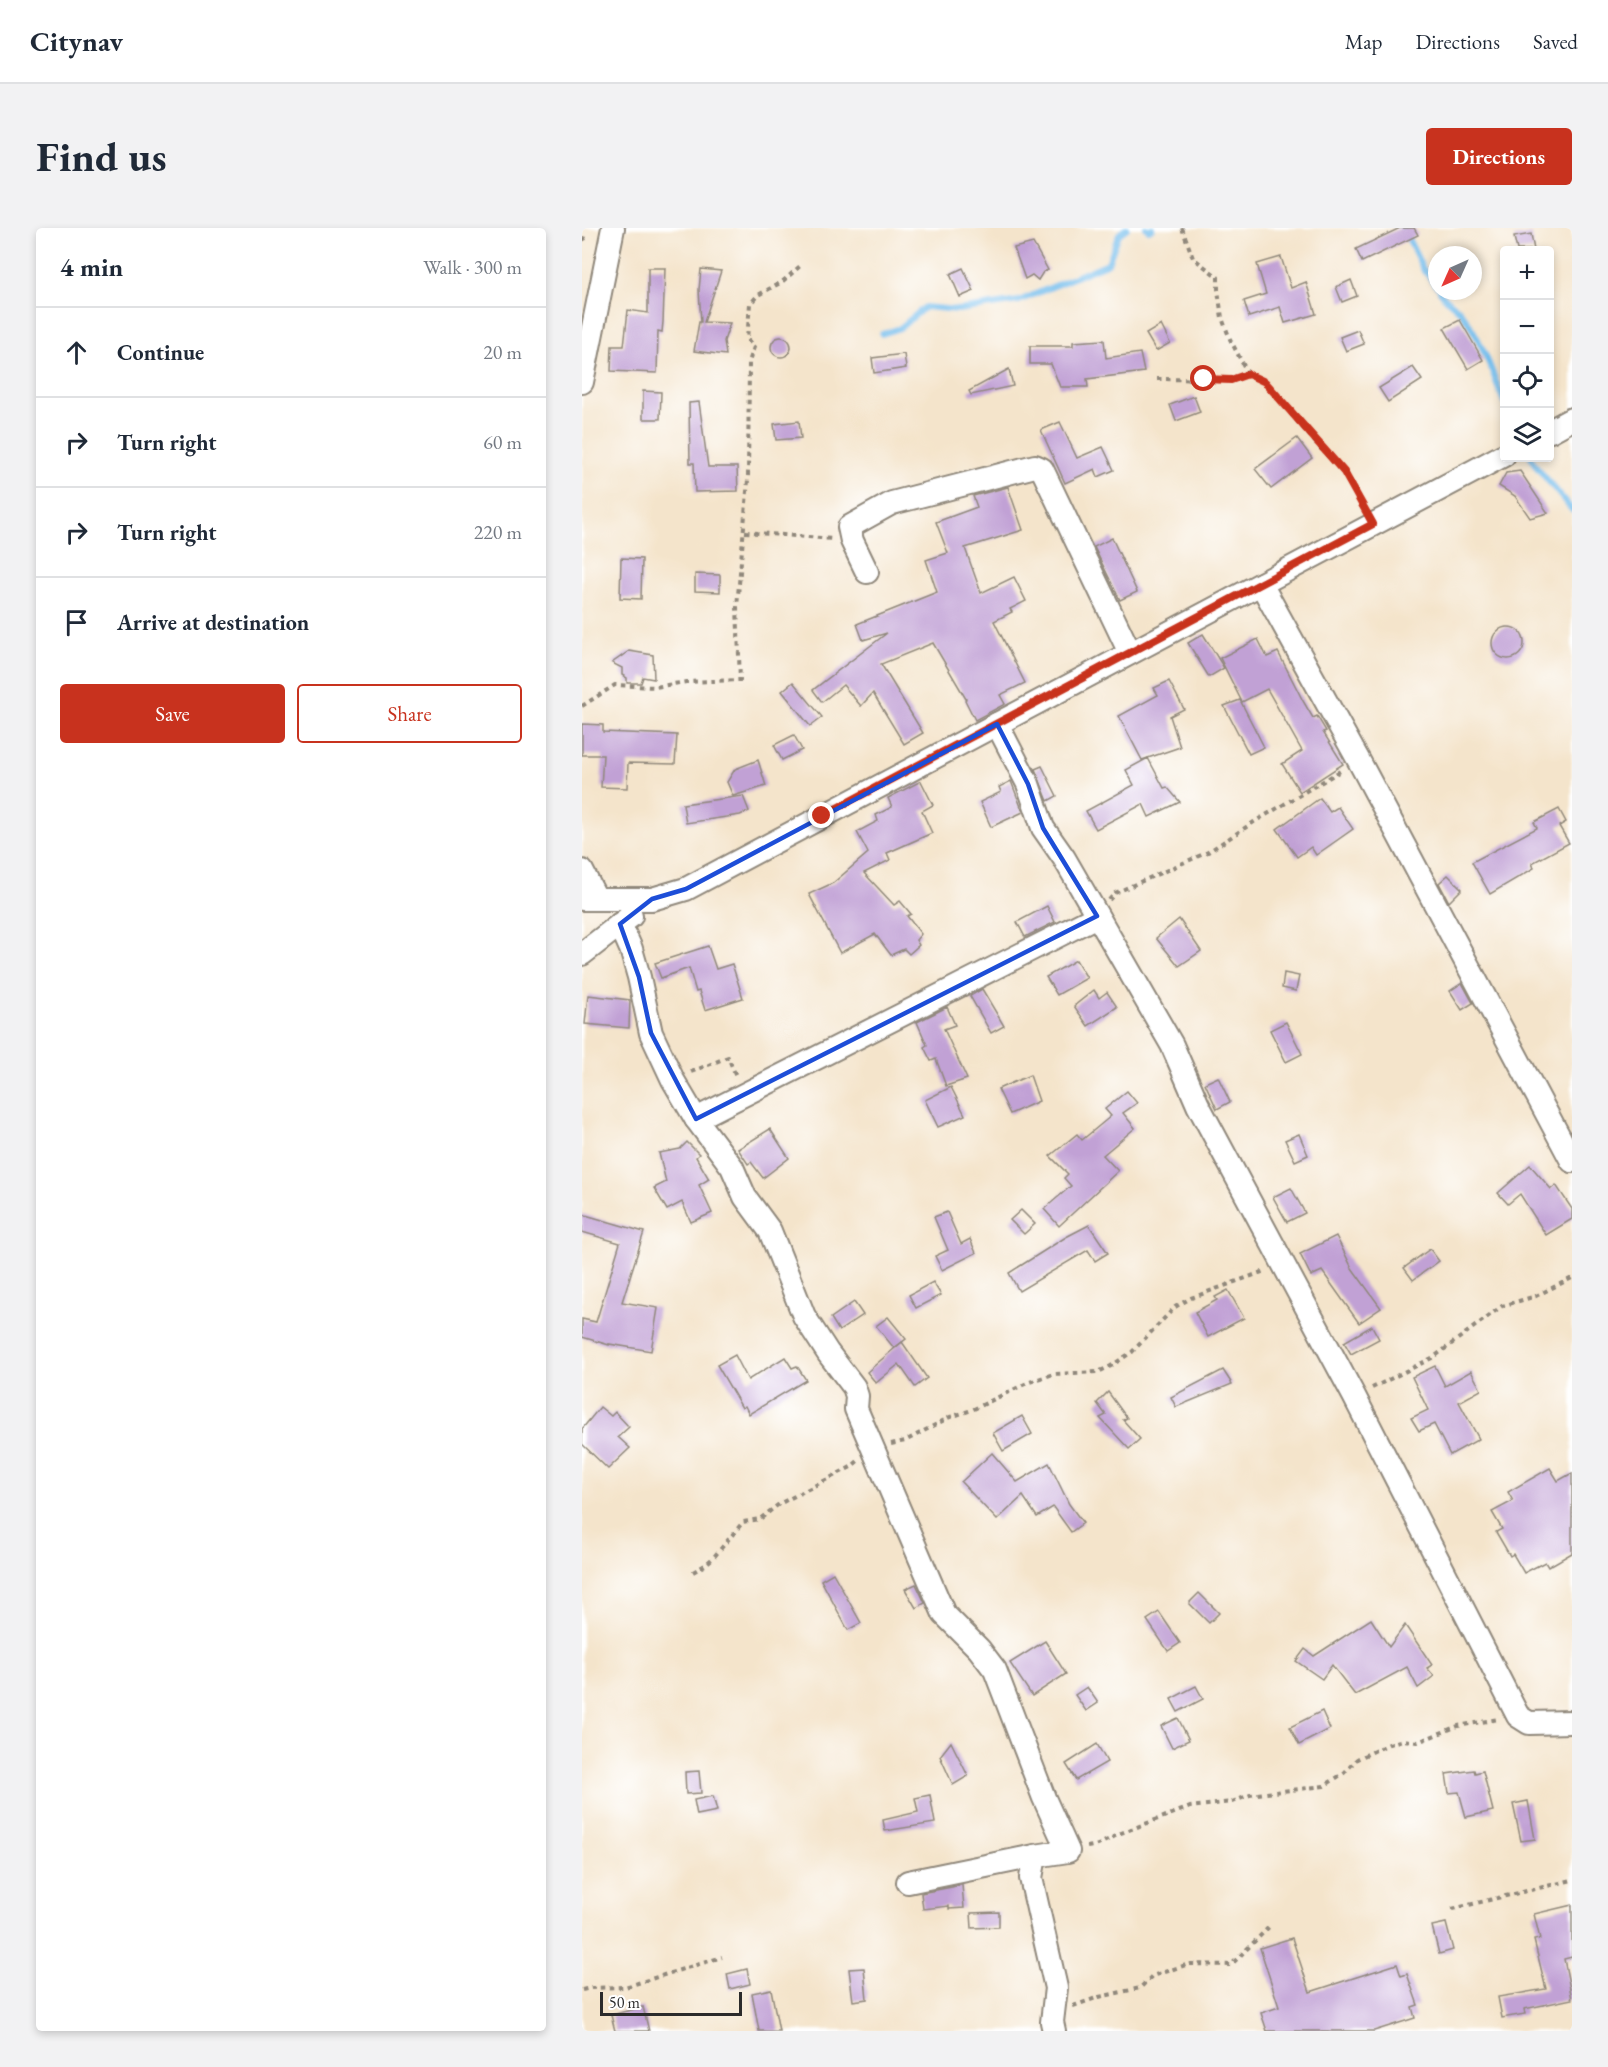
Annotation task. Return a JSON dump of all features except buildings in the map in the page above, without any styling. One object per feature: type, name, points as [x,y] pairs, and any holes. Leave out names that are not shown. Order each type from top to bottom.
[{"type":"street","points":[[582,382],[613,228]]},
{"type":"street","points":[[1554,429],[1572,419]]},
{"type":"street","points":[[582,871],[589,899],[652,899],[686,889],[1500,457]]},
{"type":"street","points":[[867,572],[852,541],[849,527],[892,503],[1035,466],[1042,469],[1130,653]]},
{"type":"street","points":[[1261,584],[1359,761],[1572,1161]]},
{"type":"street","points":[[997,724],[1030,789],[1043,828],[1064,858],[1172,1045],[1198,1105],[1354,1396],[1518,1716],[1529,1723],[1572,1722]]},
{"type":"street","points":[[582,954],[652,899]]},
{"type":"street","points":[[696,1119],[1097,916]]},
{"type":"street","points":[[620,924],[631,949],[639,977],[651,1033],[673,1080],[696,1119],[728,1162],[745,1197],[770,1231],[804,1316],[854,1387],[857,1396],[856,1409],[944,1614],[980,1649],[995,1670],[1044,1798],[1068,1851],[908,1882]]},
{"type":"street","points":[[1035,1856],[1031,1878],[1056,1988],[1054,2022]]},
{"type":"path","points":[[1182,228],[1193,258],[1218,277],[1222,318],[1248,374],[1265,382],[1344,472],[1373,524]]},
{"type":"path","points":[[582,706],[615,685],[654,687],[686,682],[740,680],[737,607],[744,532],[750,362],[754,347],[747,339],[750,304],[758,295],[782,282],[800,266]]},
{"type":"path","points":[[1157,379],[1231,380],[1248,374]]},
{"type":"path","points":[[744,532],[852,541]]},
{"type":"path","points":[[1097,916],[1115,893],[1208,852],[1254,822],[1359,761]]},
{"type":"path","points":[[673,1080],[728,1057],[744,1095]]},
{"type":"path","points":[[693,1572],[714,1558],[744,1522],[759,1519],[779,1504],[886,1445],[905,1441],[950,1417],[972,1410],[1027,1383],[1053,1374],[1098,1372],[1132,1352],[1175,1307],[1191,1298],[1283,1264]]},
{"type":"path","points":[[1354,1396],[1434,1357],[1502,1306],[1536,1296],[1572,1278]]},
{"type":"path","points":[[1068,1851],[1098,1845],[1121,1833],[1190,1807],[1324,1786],[1344,1773],[1357,1758],[1389,1744],[1403,1740],[1418,1742],[1458,1726],[1518,1716]]},
{"type":"path","points":[[1452,1909],[1572,1880]]},
{"type":"path","points":[[1054,2022],[1098,1996],[1140,1988],[1152,1976],[1189,1964],[1231,1965],[1269,1927]]},
{"type":"path","points":[[582,1990],[625,1987],[722,1957]]},
{"type":"highlighted area","points":[[997,724],[1028,784],[1043,828],[1097,916],[696,1119],[651,1033],[639,977],[620,924],[652,899],[686,889]]},
{"type":"waterway","points":[[882,334],[900,328],[925,307],[958,310],[1019,301],[1108,263],[1119,234],[1127,228]]},
{"type":"waterway","points":[[1146,228],[1149,230],[1152,228]]},
{"type":"waterway","points":[[1403,228],[1428,275]]},
{"type":"waterway","points":[[1447,300],[1460,311],[1474,332],[1500,392]]},
{"type":"waterway","points":[[1534,462],[1572,510]]},
{"type":"route","points":[[822,816],[1373,524],[1344,472],[1317,444],[1265,382],[1248,374],[1231,380],[1204,379]]}]
